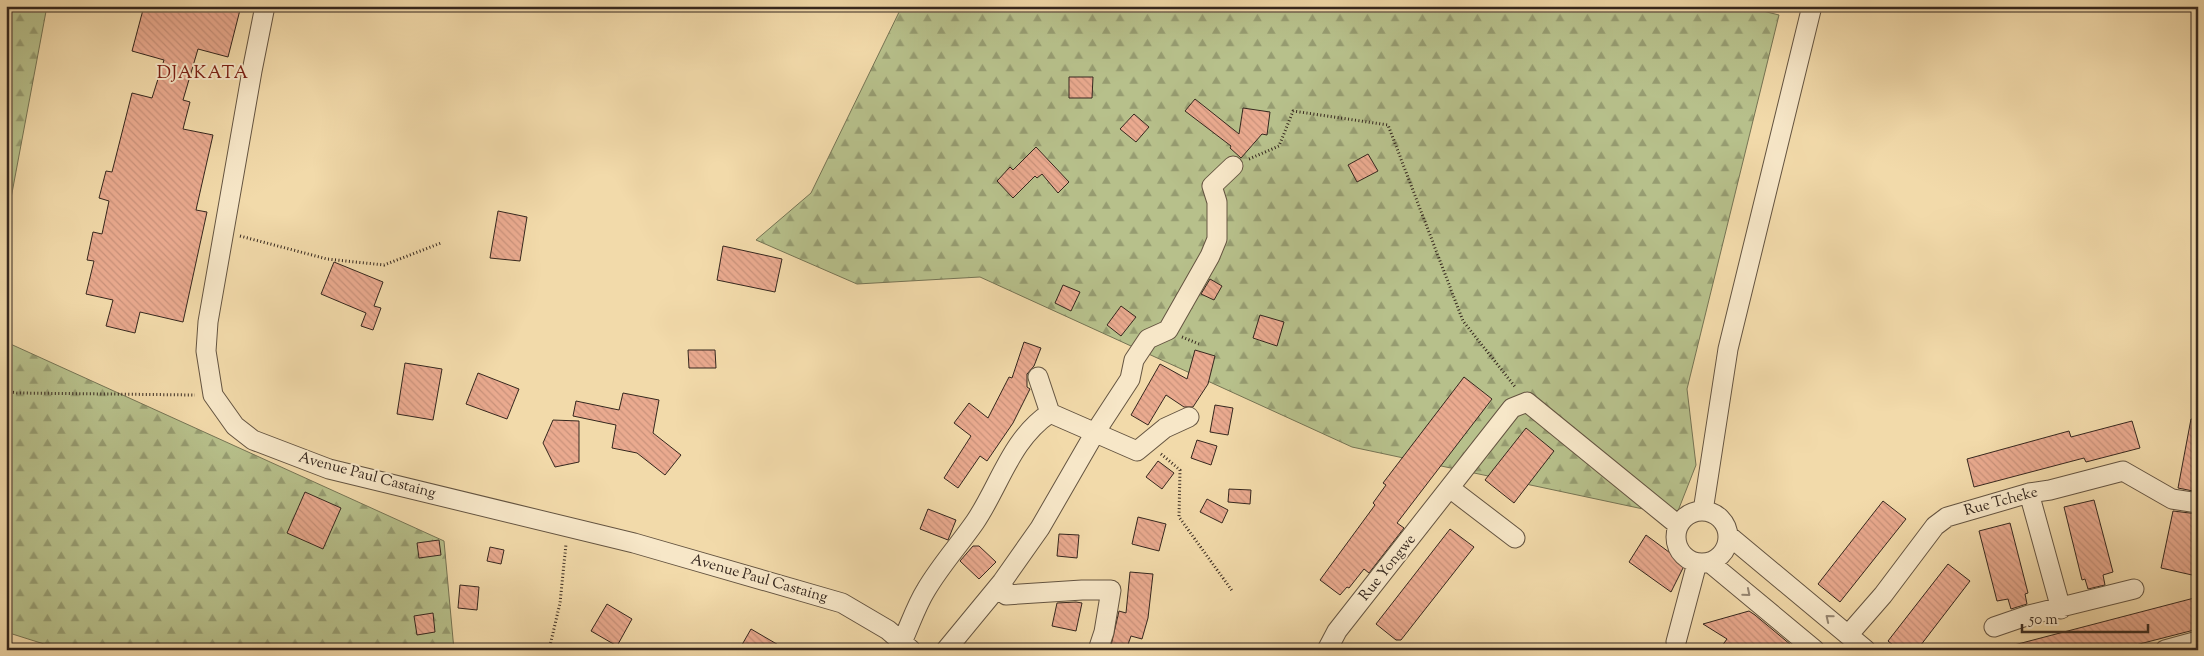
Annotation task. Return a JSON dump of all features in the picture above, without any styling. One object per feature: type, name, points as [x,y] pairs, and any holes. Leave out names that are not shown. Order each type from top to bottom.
[{"type":"street","name":"Avenue Paul Castaing","points":[[265,6],[212,289],[208,322],[206,351],[213,395],[235,426],[253,440],[329,469],[568,526],[842,602],[869,617],[906,646]]},
{"type":"street","points":[[1703,511],[1728,350],[1812,6]]},
{"type":"street","points":[[946,650],[1002,582],[1040,528],[1096,431],[1130,379],[1134,360],[1148,339],[1168,330],[1210,256],[1216,239],[1217,202],[1212,186],[1233,166]]},
{"type":"street","points":[[1038,377],[1050,413],[1077,426],[1096,431],[1137,451],[1165,428],[1189,417]]},
{"type":"street","points":[[1527,402],[1678,525]]},
{"type":"street","name":"Rue Yongwe","points":[[1327,650],[1337,631],[1451,489],[1512,408],[1527,402]]},
{"type":"street","points":[[906,646],[925,591],[975,521],[1008,460],[1035,423],[1050,413]]},
{"type":"street","name":"Rue Tcheke","points":[[1849,634],[1883,595],[1935,526],[1947,517],[2029,493],[2050,490],[2123,471],[2172,499],[2198,503]]},
{"type":"street","points":[[1451,489],[1516,538]]},
{"type":"street","points":[[2029,493],[2061,609]]},
{"type":"street","points":[[1676,642],[1703,563],[1723,552],[1728,535],[1726,526],[1720,518],[1712,513],[1703,511],[1688,514],[1678,525],[1676,533],[1678,549],[1689,560],[1703,563],[1815,650]]},
{"type":"street","points":[[1728,535],[1866,650]]},
{"type":"street","points":[[1002,582],[1006,595],[1111,590],[1104,632],[1098,650]]},
{"type":"street","points":[[1994,627],[2029,615],[2061,609],[2134,589]]},
{"type":"street","points":[[2165,650],[2198,641]]},
{"type":"path","points":[[1233,166],[1279,146],[1293,111],[1388,125],[1463,322],[1527,402]]},
{"type":"path","points":[[224,232],[327,259],[384,266],[441,243]]},
{"type":"path","points":[[6,391],[17,393],[213,395]]},
{"type":"path","points":[[1137,451],[1162,454],[1180,470],[1179,517],[1233,592]]},
{"type":"path","points":[[549,650],[560,603],[568,526]]},
{"type":"green space","points":[[6,6],[47,6],[6,225]]},
{"type":"green space","points":[[902,6],[1743,6],[1779,15],[1687,389],[1696,465],[1676,516],[1352,447],[980,277],[857,284],[756,240],[811,193]]},
{"type":"green space","points":[[6,342],[444,541],[454,650],[63,650],[6,632]]},
{"type":"building","points":[[144,6],[241,6],[228,57],[198,49],[183,100],[190,102],[183,129],[213,135],[196,210],[207,212],[183,322],[140,312],[135,333],[106,326],[113,300],[86,294],[94,261],[87,260],[93,232],[102,234],[109,201],[99,198],[106,171],[112,172],[132,93],[152,98],[164,60],[132,51]]},
{"type":"building","points":[[1069,77],[1093,77],[1092,98],[1069,98]]},
{"type":"building","points":[[1195,99],[1239,134],[1243,108],[1270,112],[1267,135],[1262,134],[1241,158],[1230,148],[1231,146],[1185,111]]},
{"type":"building","points":[[1134,114],[1149,127],[1136,142],[1120,129]]},
{"type":"building","points":[[1036,147],[1069,182],[1058,193],[1042,174],[1037,178],[1035,176],[1013,198],[997,181],[1010,167],[1013,170]]},
{"type":"building","points":[[1368,154],[1378,171],[1357,182],[1348,165]]},
{"type":"building","points":[[498,211],[527,217],[520,261],[490,258]]},
{"type":"building","points":[[723,246],[782,259],[775,292],[717,280]]},
{"type":"building","points":[[334,262],[383,282],[374,306],[381,308],[373,330],[361,326],[366,313],[321,294]]},
{"type":"building","points":[[1210,279],[1222,286],[1214,300],[1201,294]]},
{"type":"building","points":[[1063,285],[1080,292],[1071,311],[1055,303]]},
{"type":"building","points":[[1121,306],[1136,317],[1121,336],[1107,325]]},
{"type":"building","points":[[1260,315],[1284,322],[1277,346],[1253,338]]},
{"type":"building","points":[[1024,342],[1041,348],[1034,366],[1027,374],[1027,387],[1030,389],[1013,423],[987,461],[980,456],[958,488],[944,478],[971,436],[954,423],[969,403],[988,418],[1009,377],[1012,378]]},
{"type":"building","points":[[688,350],[715,350],[716,368],[689,368]]},
{"type":"building","points":[[1195,350],[1215,356],[1208,384],[1193,407],[1184,407],[1166,395],[1148,425],[1131,415],[1160,364],[1187,379]]},
{"type":"building","points":[[405,363],[442,369],[433,420],[397,414]]},
{"type":"building","points":[[478,373],[519,389],[507,419],[466,404]]},
{"type":"building","points":[[1464,377],[1492,399],[1397,523],[1404,528],[1369,573],[1364,569],[1349,588],[1347,587],[1340,595],[1320,580],[1375,505],[1373,503],[1386,485],[1383,483]]},
{"type":"building","points":[[623,393],[659,400],[653,433],[681,455],[665,475],[637,453],[612,448],[616,425],[573,416],[576,401],[619,410]]},
{"type":"building","points":[[1215,405],[1233,408],[1228,435],[1210,432]]},
{"type":"building","points":[[2191,419],[2198,420],[2198,492],[2178,488]]},
{"type":"building","points":[[553,420],[579,421],[579,462],[555,467],[543,443]]},
{"type":"building","points":[[2132,421],[2140,448],[2086,462],[2084,458],[1974,487],[1967,459],[2069,431],[2071,437]]},
{"type":"building","points":[[1526,428],[1554,451],[1514,503],[1485,480]]},
{"type":"building","points":[[1197,440],[1217,446],[1211,465],[1191,458]]},
{"type":"building","points":[[1158,461],[1174,473],[1162,489],[1146,477]]},
{"type":"building","points":[[1229,489],[1251,490],[1250,504],[1228,502]]},
{"type":"building","points":[[305,492],[341,508],[323,549],[287,533]]},
{"type":"building","points":[[1207,499],[1228,510],[1222,523],[1200,512]]},
{"type":"building","points":[[2094,500],[2113,572],[2103,575],[2105,585],[2088,589],[2085,579],[2082,580],[2064,507]]},
{"type":"building","points":[[1883,501],[1906,519],[1840,602],[1818,584]]},
{"type":"building","points":[[928,509],[956,520],[948,540],[920,529]]},
{"type":"building","points":[[2173,511],[2198,514],[2198,547],[2192,575],[2161,568]]},
{"type":"building","points":[[1138,517],[1166,524],[1159,551],[1132,544]]},
{"type":"building","points":[[2010,523],[2028,593],[2025,594],[2027,604],[2011,609],[2008,599],[1997,601],[1979,531]]},
{"type":"building","points":[[1450,529],[1474,547],[1401,640],[1396,640],[1376,624]]},
{"type":"building","points":[[1059,534],[1079,535],[1077,558],[1057,556]]},
{"type":"building","points":[[1646,535],[1685,564],[1671,592],[1629,562]]},
{"type":"building","points":[[439,540],[441,555],[419,558],[417,543]]},
{"type":"building","points":[[973,546],[979,546],[996,562],[979,579],[960,561]]},
{"type":"building","points":[[490,547],[504,550],[501,564],[487,561]]},
{"type":"building","points":[[1948,564],[1970,581],[1917,650],[1899,650],[1888,641]]},
{"type":"building","points":[[1130,572],[1153,574],[1148,618],[1142,639],[1131,636],[1126,650],[1110,650],[1119,611],[1126,613]]},
{"type":"building","points":[[460,585],[479,587],[477,610],[458,608]]},
{"type":"building","points":[[2198,597],[2198,629],[2116,650],[2014,650],[2014,645]]},
{"type":"building","points":[[1057,603],[1082,603],[1076,631],[1052,626]]},
{"type":"building","points":[[607,604],[632,619],[617,646],[591,631]]},
{"type":"building","points":[[1749,611],[1797,650],[1719,650],[1727,639],[1703,624]]},
{"type":"building","points":[[433,613],[435,632],[417,635],[414,616]]},
{"type":"building","points":[[751,629],[787,650],[739,650]]},
{"type":"district","name":"DJAKATA","points":[[203,74]]}]
